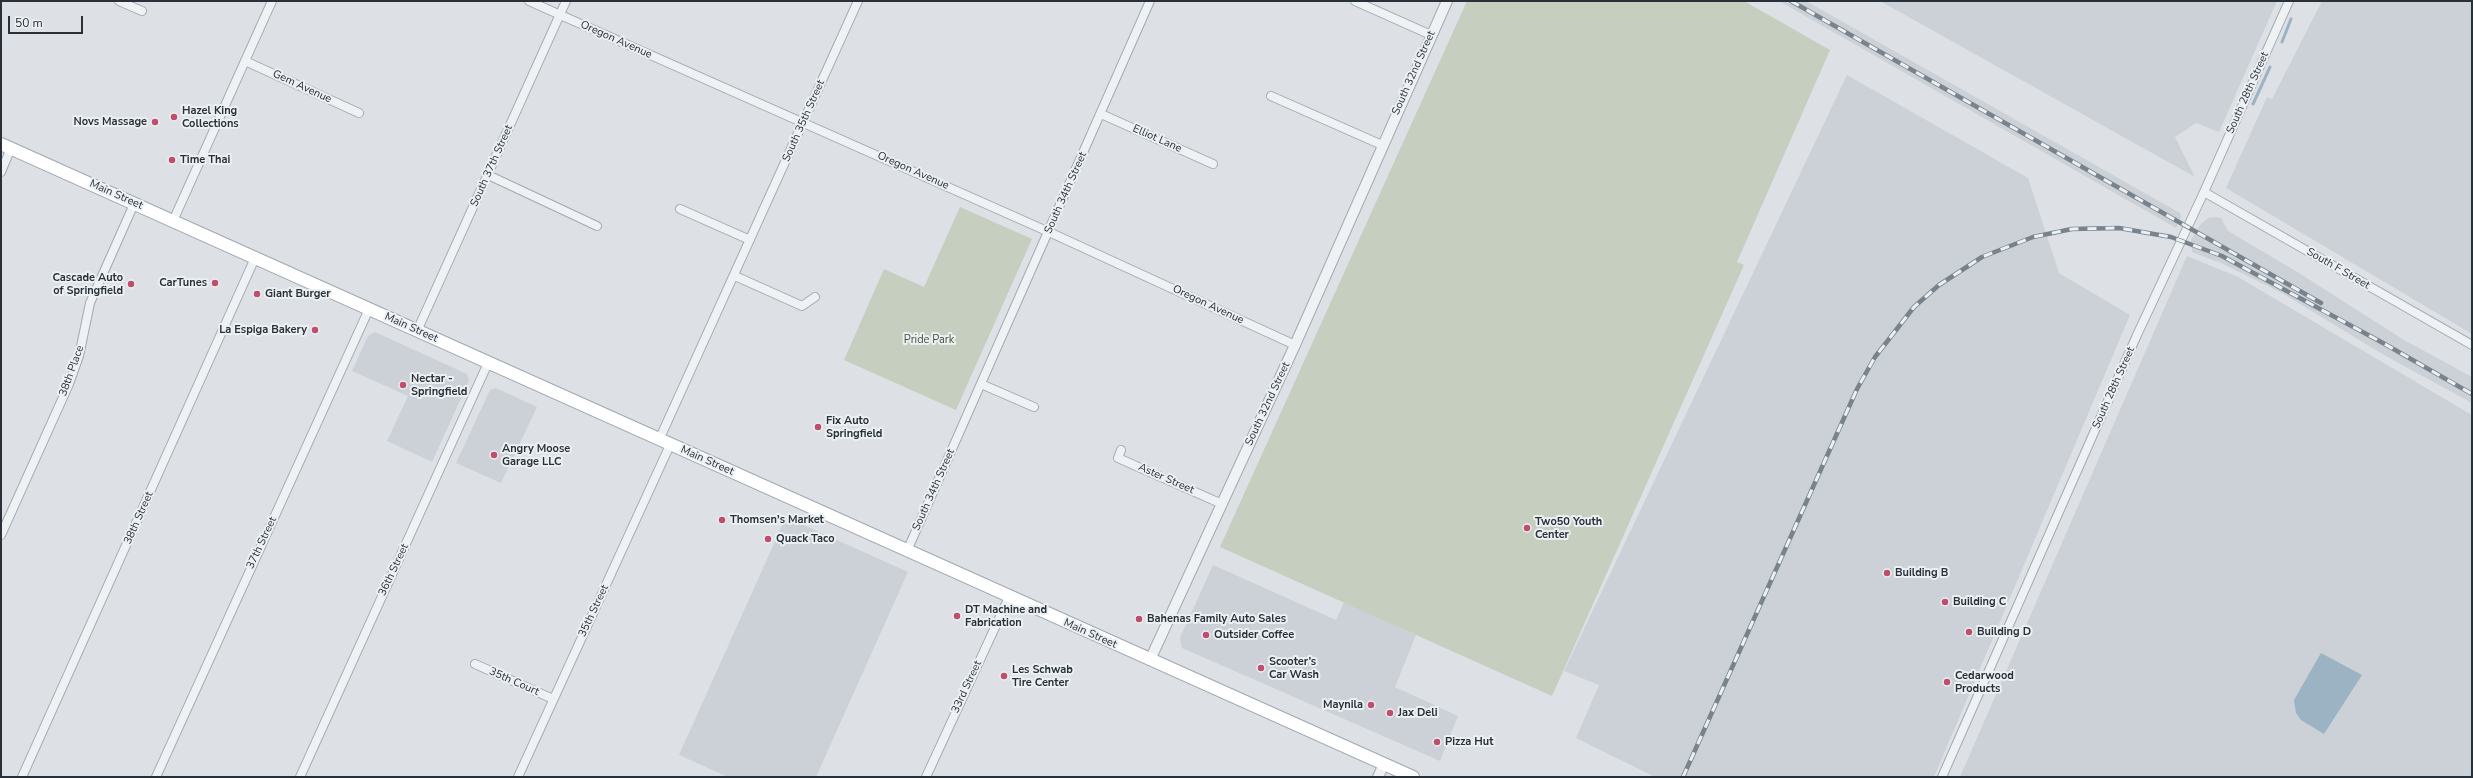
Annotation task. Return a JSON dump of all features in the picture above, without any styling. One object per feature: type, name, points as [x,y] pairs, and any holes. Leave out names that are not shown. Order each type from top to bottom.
[{"type":"main road","name":"Main Street","points":[[6,146],[665,443],[1414,777]]},
{"type":"street","points":[[119,1],[142,11]]},
{"type":"street","points":[[173,221],[272,1]]},
{"type":"street","name":"Oregon Avenue","points":[[529,1],[804,122],[1294,345]]},
{"type":"street","name":"South 37th Street","points":[[417,331],[566,1]]},
{"type":"street","name":"South 35th Street","points":[[665,443],[750,240],[858,1]]},
{"type":"street","name":"South 34th Street","points":[[907,551],[1150,1]]},
{"type":"street","points":[[1355,1],[1431,34]]},
{"type":"street","name":"South 32nd Street","points":[[1150,660],[1294,345],[1446,1]]},
{"type":"street","name":"South 28th Street","points":[[1942,777],[2137,335],[2204,192],[2289,1]]},
{"type":"street","name":"Gem Avenue","points":[[245,61],[359,113]]},
{"type":"street","points":[[1271,96],[1382,145]]},
{"type":"street","name":"Elliot Lane","points":[[1101,114],[1213,164]]},
{"type":"street","points":[[1,172],[6,146]]},
{"type":"street","points":[[488,176],[597,226]]},
{"type":"street","name":"South F Street","points":[[2204,192],[2472,345]]},
{"type":"street","name":"38th Place","points":[[1,535],[69,384],[79,356],[90,303],[134,204]]},
{"type":"street","points":[[680,209],[750,240]]},
{"type":"street","name":"38th Street","points":[[22,777],[255,258]]},
{"type":"street","points":[[735,276],[802,306],[815,298]]},
{"type":"street","name":"37th Street","points":[[156,777],[369,310]]},
{"type":"street","name":"36th Street","points":[[300,777],[488,363]]},
{"type":"street","points":[[981,384],[1034,407]]},
{"type":"street","name":"35th Street","points":[[518,777],[665,443]]},
{"type":"street","name":"Aster Street","points":[[1121,450],[1118,458],[1222,504]]},
{"type":"street","name":"33rd Street","points":[[926,777],[1009,597]]},
{"type":"street","name":"35th Court","points":[[475,664],[553,699]]},
{"type":"street","points":[[1378,777],[1384,764]]},
{"type":"shaded area","points":[[1779,1],[1806,1],[2180,213],[2181,217],[2176,228]]},
{"type":"shaded area","points":[[1880,1],[2277,1],[2219,132],[2196,123],[2175,137],[2195,177]]},
{"type":"shaded area","points":[[2322,1],[2472,1],[2472,334],[2226,188],[2267,97],[2272,99]]},
{"type":"shaded area","points":[[1847,75],[2028,178],[2059,273],[2130,315],[1934,777],[1655,777],[1576,738],[1599,685],[1564,671]]},
{"type":"shaded area","points":[[2208,218],[2221,218],[2228,231],[2299,273],[2404,340],[2472,377],[2472,403],[2384,355],[2282,293],[2223,264],[2192,252],[2191,240],[2200,225]]},
{"type":"shaded area","points":[[2187,256],[2238,277],[2472,415],[2472,777],[1960,777]]},
{"type":"shaded area","points":[[375,332],[467,374],[469,381],[432,462],[387,441],[408,396],[352,371],[368,336]]},
{"type":"shaded area","points":[[496,388],[537,407],[501,483],[456,463],[490,390]]},
{"type":"shaded area","points":[[786,517],[908,572],[816,777],[728,777],[679,755]]},
{"type":"shaded area","points":[[1213,565],[1336,620],[1344,602],[1416,635],[1395,687],[1458,716],[1440,761],[1182,648],[1180,638]]},
{"type":"green space","points":[[1467,1],[1744,1],[1830,50],[1737,262],[1744,265],[1552,696],[1220,547]]},
{"type":"green space","name":"Pride Park","points":[[960,207],[1032,239],[956,410],[844,360],[884,269],[924,287]]},
{"type":"water","points":[[2321,653],[2362,675],[2324,734],[2301,720],[2296,713],[2294,700]]},
{"type":"waterway","points":[[2282,42],[2291,19]]},
{"type":"waterway","points":[[2253,104],[2270,67]]},
{"type":"railway","points":[[1791,1],[2321,303]]},
{"type":"railway","points":[[1683,777],[1857,389],[1875,357],[1914,307],[1939,285],[1982,257],[2033,237],[2072,229],[2119,228],[2171,237],[2222,256],[2383,343],[2472,394]]},
{"type":"place","name":"Hazel King Collections","points":[[174,117]]},
{"type":"place","name":"Novs Massage","points":[[155,122]]},
{"type":"place","name":"Time Thai","points":[[172,160]]},
{"type":"place","name":"CarTunes","points":[[215,283]]},
{"type":"place","name":"Cascade Auto of Springfield","points":[[131,284]]},
{"type":"place","name":"Giant Burger","points":[[257,294]]},
{"type":"place","name":"La Espiga Bakery","points":[[315,330]]},
{"type":"place","name":"Nectar - Springfield","points":[[403,385]]},
{"type":"place","name":"Fix Auto Springfield","points":[[818,427]]},
{"type":"place","name":"Angry Moose Garage LLC","points":[[494,455]]},
{"type":"place","name":"Thomsen's Market","points":[[722,520]]},
{"type":"place","name":"Two50 Youth Center","points":[[1527,528]]},
{"type":"place","name":"Quack Taco","points":[[768,539]]},
{"type":"place","name":"Building B","points":[[1887,573]]},
{"type":"place","name":"Building C","points":[[1945,602]]},
{"type":"place","name":"DT Machine and Fabrication","points":[[957,616]]},
{"type":"place","name":"Bahenas Family Auto Sales","points":[[1139,619]]},
{"type":"place","name":"Building D","points":[[1969,632]]},
{"type":"place","name":"Outsider Coffee","points":[[1206,635]]},
{"type":"place","name":"Scooter’s Car Wash","points":[[1261,668]]},
{"type":"place","name":"Les Schwab Tire Center","points":[[1004,676]]},
{"type":"place","name":"Cedarwood Products","points":[[1947,682]]},
{"type":"place","name":"Maynila","points":[[1371,705]]},
{"type":"place","name":"Jax Deli","points":[[1390,713]]},
{"type":"place","name":"Pizza Hut","points":[[1437,742]]}]
